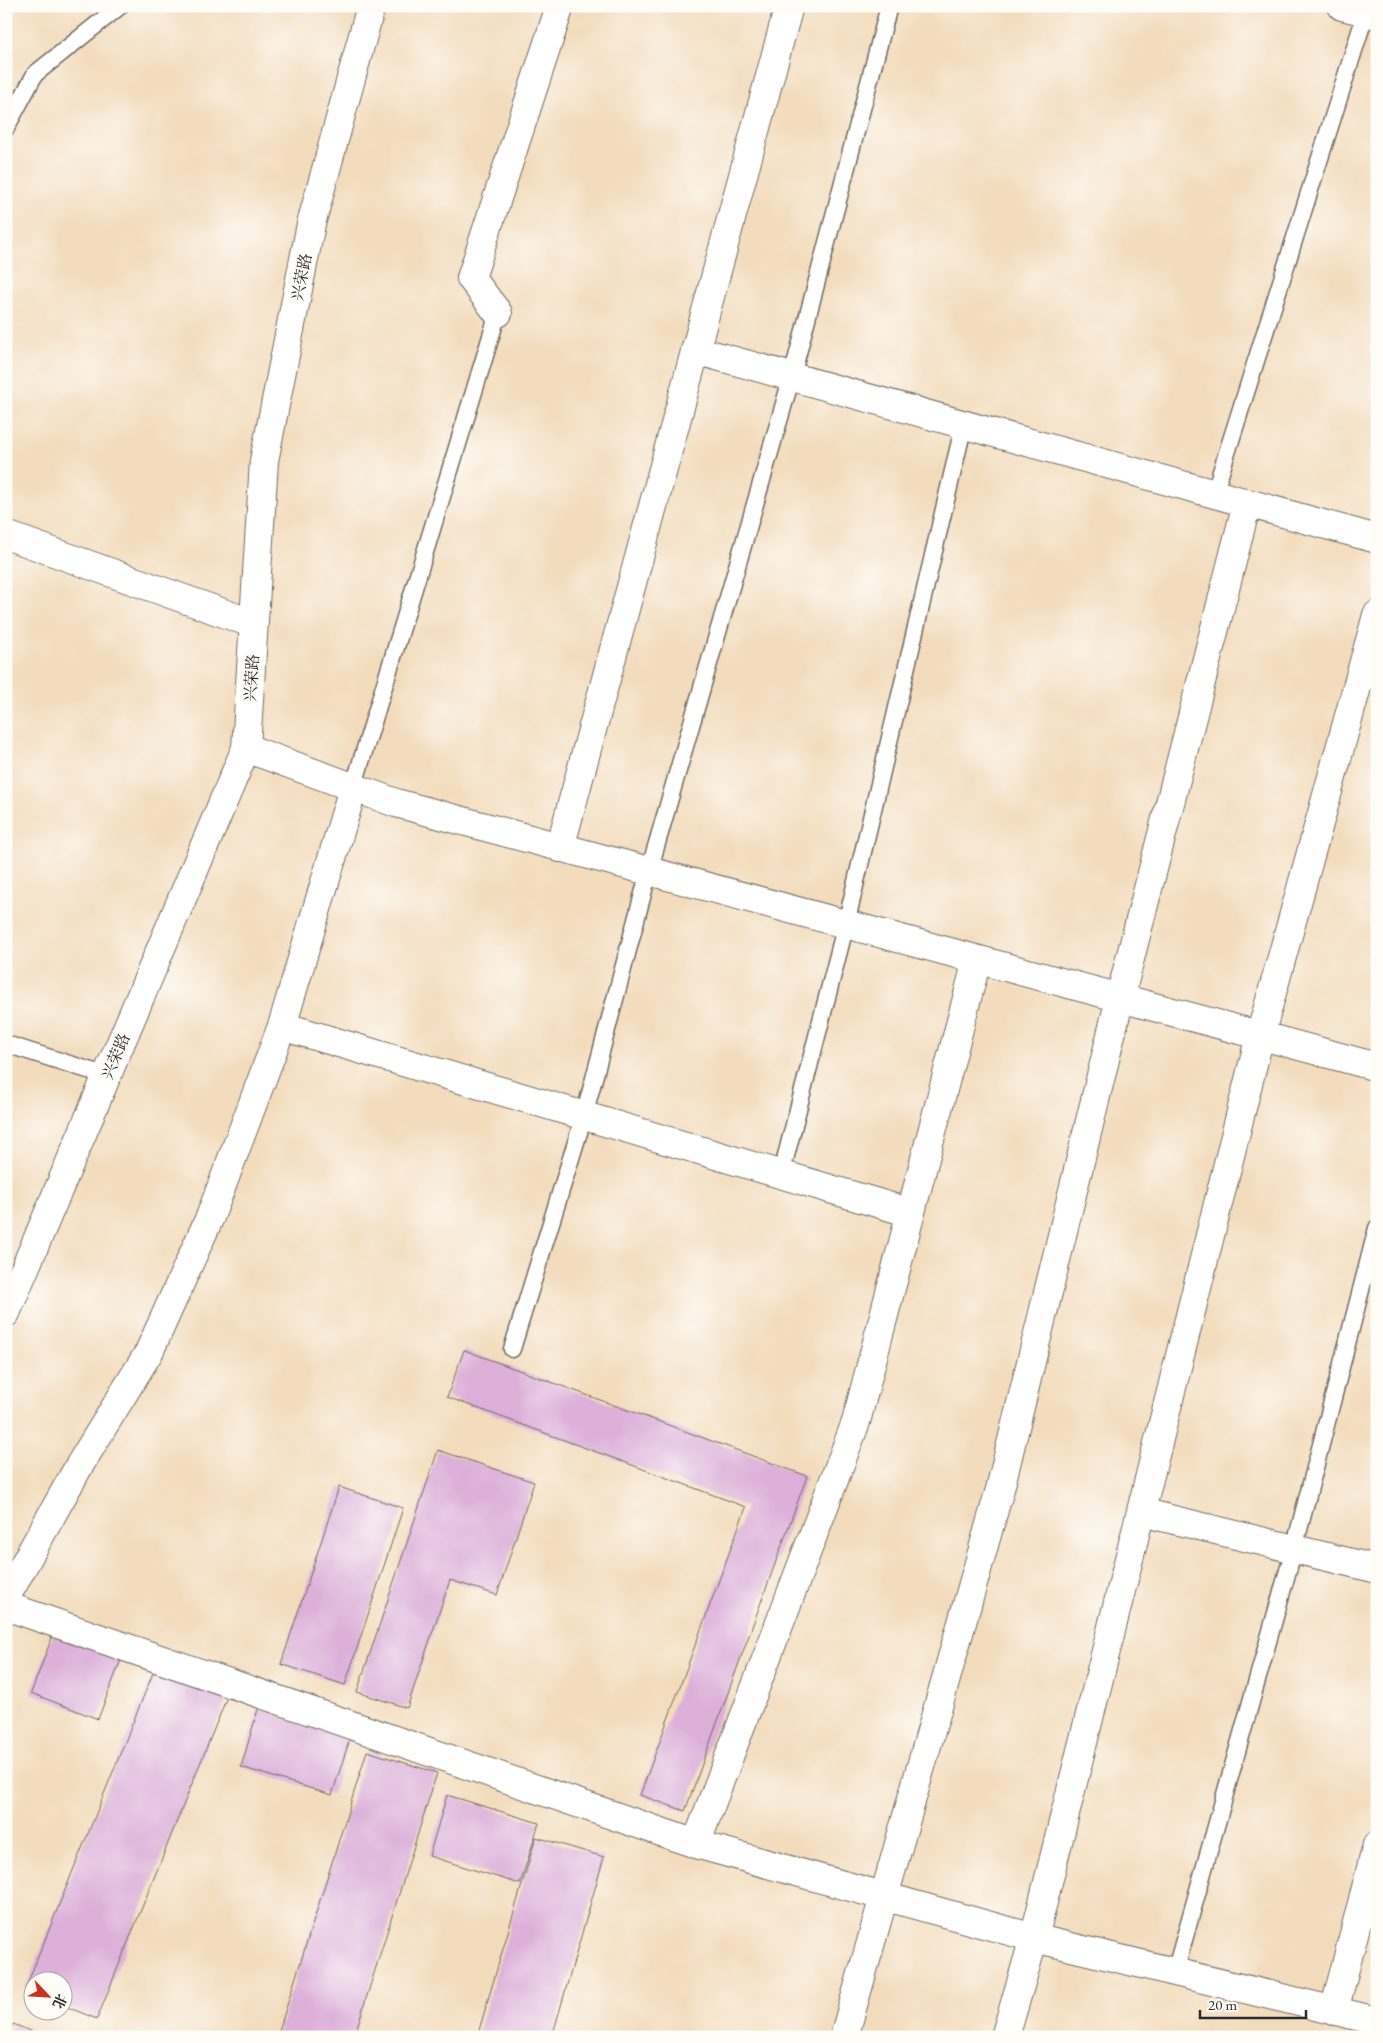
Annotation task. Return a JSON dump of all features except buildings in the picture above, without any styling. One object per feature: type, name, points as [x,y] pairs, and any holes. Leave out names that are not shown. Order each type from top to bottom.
[{"type":"street","name":"兴荣路","points":[[6,1313],[246,748],[264,461],[311,224],[371,6]]},
{"type":"street","points":[[498,313],[470,278],[560,6]]},
{"type":"street","points":[[560,848],[789,6]]},
{"type":"street","points":[[695,350],[1377,539]]},
{"type":"street","points":[[844,2037],[1000,1490],[1120,998],[1247,503]]},
{"type":"street","points":[[6,535],[254,624]]},
{"type":"street","points":[[1005,2037],[1034,1938],[1260,1036],[1377,615]]},
{"type":"street","points":[[246,748],[396,804],[1377,1067]]},
{"type":"street","points":[[6,1597],[79,1466],[149,1352],[210,1217],[282,1026],[353,788]]},
{"type":"street","points":[[696,1844],[856,1422],[977,960]]},
{"type":"street","points":[[282,1026],[911,1213]]},
{"type":"street","points":[[1141,1512],[1377,1569]]},
{"type":"street","points":[[6,1606],[696,1844],[1034,1938],[1377,2021]]},
{"type":"street","points":[[1334,2011],[1377,1845]]},
{"type":"lane","points":[[6,128],[35,74],[120,6]]},
{"type":"lane","points":[[512,1349],[584,1116],[649,872],[792,376],[889,6]]},
{"type":"lane","points":[[1214,494],[1363,10]]},
{"type":"lane","points":[[353,788],[498,313]]},
{"type":"lane","points":[[781,1175],[846,924],[964,424]]},
{"type":"lane","points":[[6,1044],[107,1076]]},
{"type":"lane","points":[[1175,1972],[1294,1549],[1377,1228]]}]
